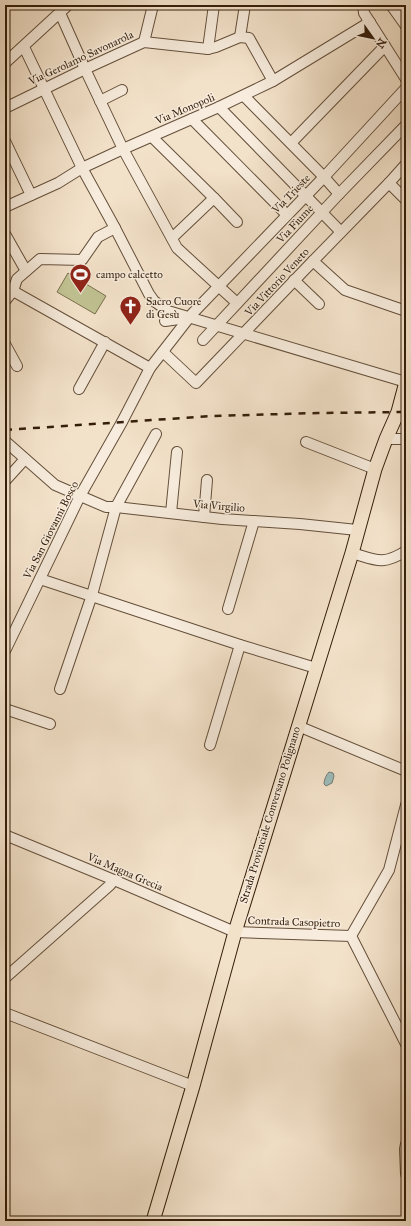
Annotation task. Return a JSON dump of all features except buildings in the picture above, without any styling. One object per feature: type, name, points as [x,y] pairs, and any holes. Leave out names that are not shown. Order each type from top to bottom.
[{"type":"main road","name":"Strada Provinciale Conversano Polignano","points":[[153,1221],[193,1086],[235,932],[352,553],[357,530],[375,469],[386,438],[398,412],[406,382]]},
{"type":"street","points":[[5,63],[68,5]]},
{"type":"street","points":[[144,42],[153,5]]},
{"type":"street","points":[[208,49],[214,5]]},
{"type":"street","points":[[245,5],[240,37],[249,38],[273,82]]},
{"type":"street","points":[[363,5],[364,13],[406,79]]},
{"type":"street","points":[[391,5],[406,24]]},
{"type":"street","points":[[60,13],[123,149],[177,248],[237,303]]},
{"type":"street","name":"Via Monopoli","points":[[5,207],[58,183],[82,168],[273,82],[370,22]]},
{"type":"street","name":"Via Gerolamo Savonarola","points":[[5,108],[144,42],[208,49],[240,37]]},
{"type":"street","points":[[24,46],[82,168],[154,301],[168,311],[191,316],[406,382]]},
{"type":"street","points":[[291,143],[385,46]]},
{"type":"street","name":"Via Trieste","points":[[150,368],[191,316],[324,177],[406,88]]},
{"type":"street","points":[[100,101],[122,90]]},
{"type":"street","points":[[244,96],[339,194]]},
{"type":"street","points":[[219,107],[341,232]]},
{"type":"street","points":[[192,119],[287,216]]},
{"type":"street","name":"Via Fiume","points":[[203,340],[322,212],[406,125]]},
{"type":"street","points":[[152,137],[237,222]]},
{"type":"street","points":[[5,142],[31,195]]},
{"type":"street","name":"Via Vittorio Veneto","points":[[163,352],[196,383],[406,164]]},
{"type":"street","points":[[389,183],[406,200]]},
{"type":"street","points":[[172,238],[214,198]]},
{"type":"street","points":[[5,301],[13,291],[17,279],[40,259],[82,260],[98,236],[115,228]]},
{"type":"street","points":[[5,234],[26,271]]},
{"type":"street","points":[[313,261],[345,290],[406,311]]},
{"type":"street","points":[[294,280],[320,304]]},
{"type":"street","points":[[13,291],[150,368]]},
{"type":"street","points":[[165,321],[191,316]]},
{"type":"street","points":[[79,389],[105,342]]},
{"type":"street","points":[[5,344],[17,366]]},
{"type":"street","name":"Via San Giovanni Bosco","points":[[6,647],[80,496],[122,422],[150,368]]},
{"type":"street","points":[[60,689],[92,595],[116,507],[156,434]]},
{"type":"street","points":[[386,438],[406,439]]},
{"type":"street","name":"Via Virgilio","points":[[5,441],[55,485],[106,507],[357,530]]},
{"type":"street","points":[[306,442],[375,469]]},
{"type":"street","points":[[171,513],[177,452]]},
{"type":"street","points":[[5,481],[25,459]]},
{"type":"street","points":[[204,517],[207,480]]},
{"type":"street","points":[[228,609],[254,521]]},
{"type":"street","points":[[352,553],[380,561],[388,560],[406,551]]},
{"type":"street","points":[[40,579],[240,645],[316,668]]},
{"type":"street","points":[[210,745],[240,645]]},
{"type":"street","points":[[5,709],[50,724]]},
{"type":"street","points":[[298,726],[406,771]]},
{"type":"street","points":[[351,936],[389,870],[406,805]]},
{"type":"street","name":"Via Magna Grecia","points":[[5,835],[235,932]]},
{"type":"street","points":[[5,978],[114,880]]},
{"type":"street","name":"Contrada Casopietro","points":[[235,932],[351,936],[406,1044]]},
{"type":"street","points":[[5,1013],[193,1086]]},
{"type":"street","points":[[406,1144],[406,1174]]},
{"type":"green space","name":"campo calcetto","points":[[68,273],[106,296],[95,314],[57,292]]},
{"type":"water","points":[[329,772],[333,773],[334,776],[332,783],[326,786],[324,781]]},
{"type":"railway","points":[[5,430],[212,416],[406,412]]},
{"type":"place","name":"campo calcetto","points":[[81,294]]},
{"type":"place","name":"Sacro Cuore di Gesù","points":[[131,326]]}]
